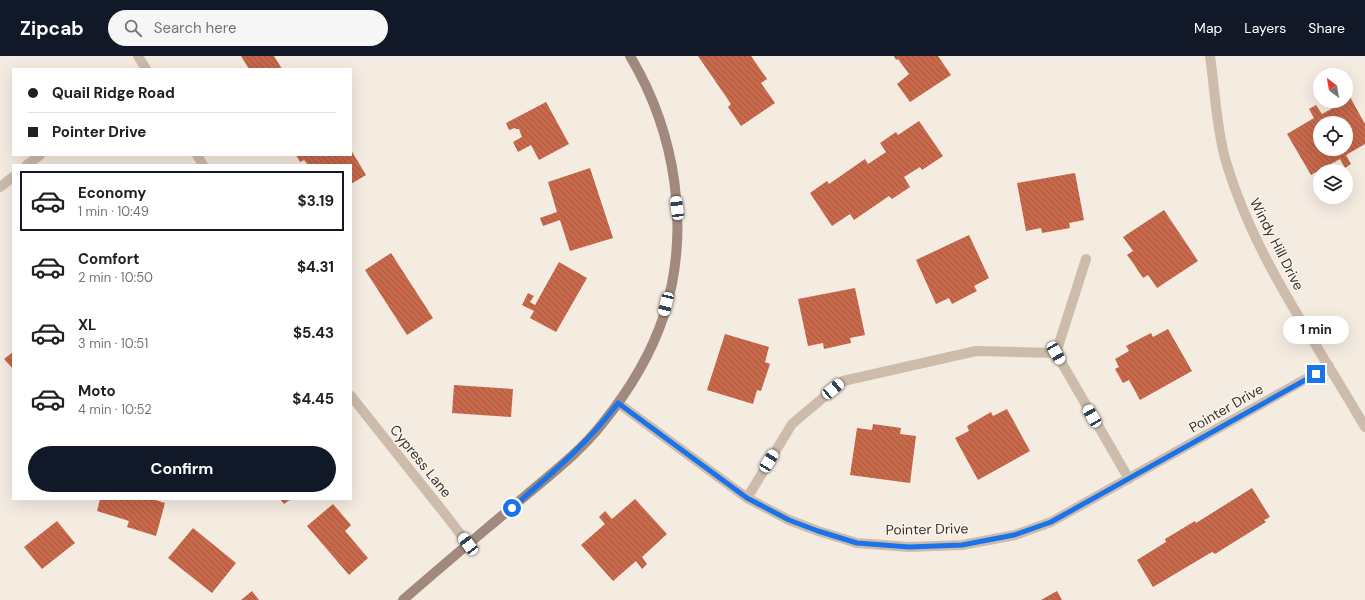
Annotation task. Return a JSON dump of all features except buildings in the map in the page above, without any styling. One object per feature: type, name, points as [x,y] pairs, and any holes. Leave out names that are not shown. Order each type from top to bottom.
[{"type":"street","points":[[138,56],[145,68]]},
{"type":"street","points":[[403,600],[564,463],[601,425],[618,403],[637,374],[652,346],[664,315],[672,280],[678,237],[677,208],[665,135],[650,94],[630,56]]},
{"type":"street","name":"Windy Hill Drive","points":[[1210,56],[1219,125],[1225,157],[1238,199],[1249,224],[1279,282],[1365,427]]},
{"type":"street","points":[[28,164],[39,156]]},
{"type":"street","points":[[0,187],[12,178]]},
{"type":"street","points":[[1086,259],[1056,353],[1129,479]]},
{"type":"street","points":[[747,498],[792,424],[843,381],[976,351],[1056,353]]},
{"type":"street","name":"Pointer Drive","points":[[618,403],[747,498],[789,520],[857,543],[909,547],[962,545],[1014,535],[1051,522],[1329,366]]},
{"type":"street","name":"Cypress Lane","points":[[352,397],[468,544]]},
{"type":"route","points":[[512,508],[564,463],[601,425],[618,403],[747,498],[789,520],[857,543],[909,547],[962,545],[1014,535],[1051,522],[1316,374]]}]
